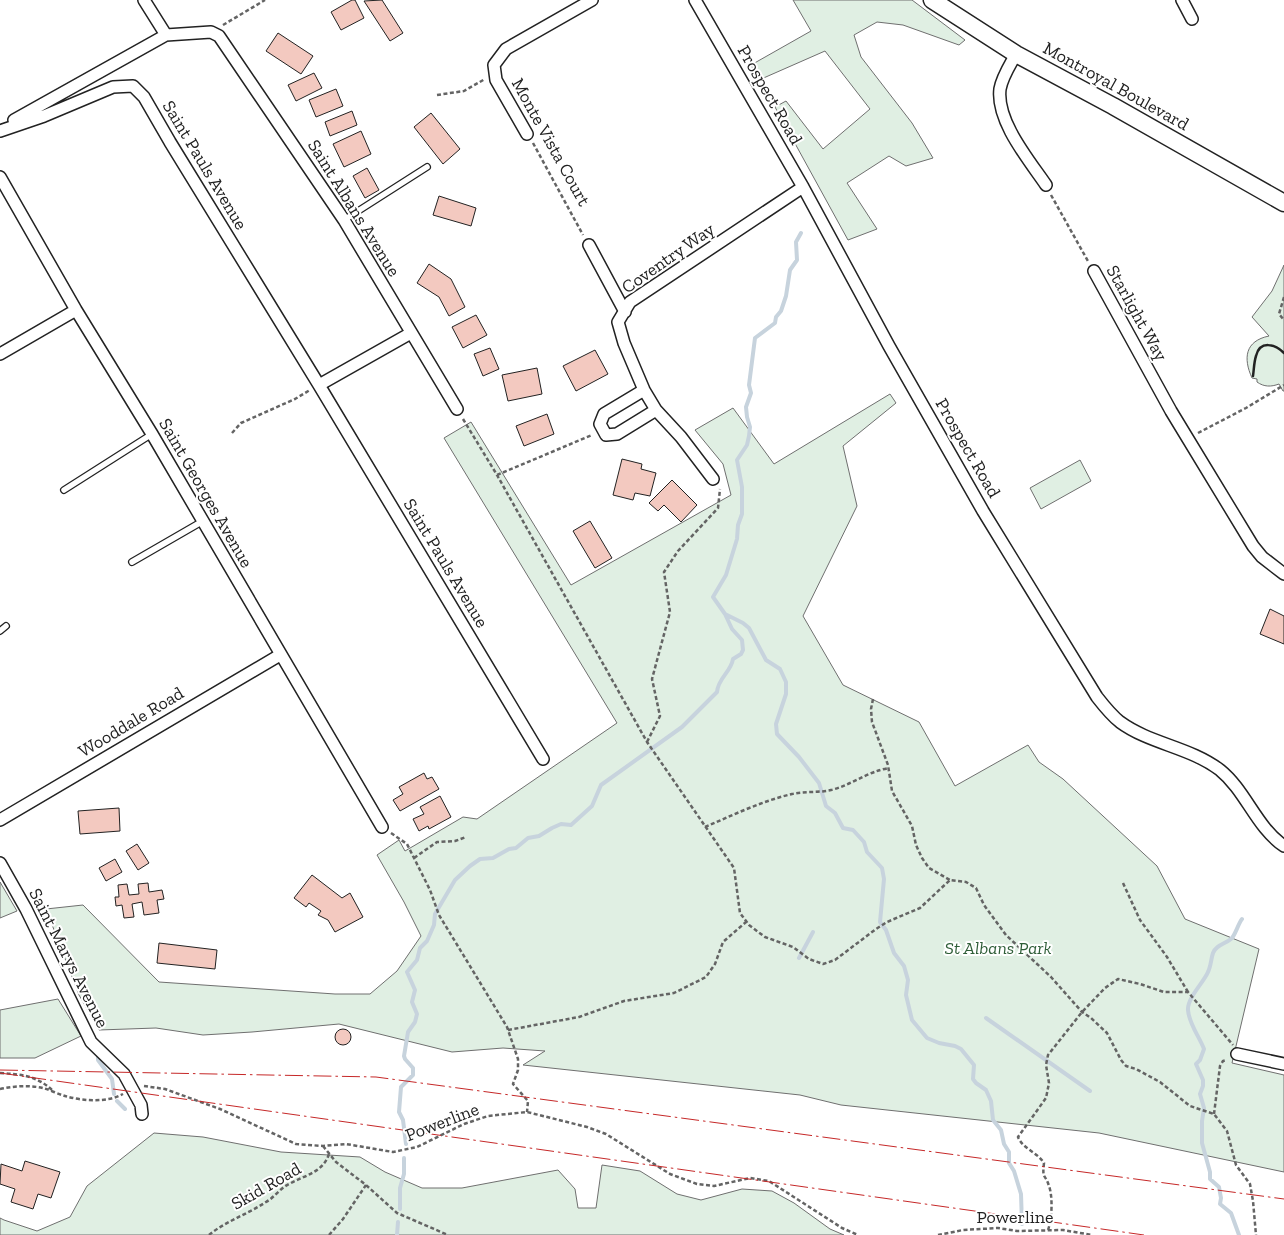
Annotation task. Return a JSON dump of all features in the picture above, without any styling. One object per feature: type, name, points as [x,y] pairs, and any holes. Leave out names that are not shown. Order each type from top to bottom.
[{"type":"street","points":[[0,129],[166,35],[144,0]]},
{"type":"street","name":"Monte Vista Court","points":[[527,134],[496,80],[494,65],[506,50],[592,0]]},
{"type":"street","name":"Prospect Road","points":[[695,0],[803,187],[889,346],[968,484],[1097,697],[1108,711],[1133,730],[1188,752],[1222,772],[1261,825],[1284,846]]},
{"type":"street","name":"Montroyal Boulevard","points":[[932,0],[1016,54],[1113,106],[1284,203]]},
{"type":"street","points":[[1182,0],[1192,19]]},
{"type":"street","name":"Saint Albans Avenue","points":[[166,35],[212,32],[219,36],[344,220],[457,409]]},
{"type":"street","points":[[1016,54],[1006,72],[1000,89],[1000,107],[1008,127],[1046,185]]},
{"type":"street","name":"Saint Pauls Avenue","points":[[0,129],[44,116],[113,86],[133,86],[144,96],[543,759]]},
{"type":"street","name":"Saint Georges Avenue","points":[[0,177],[76,310],[152,434],[382,827]]},
{"type":"street","name":"Coventry Way","points":[[713,479],[681,437],[656,410],[644,390],[624,343],[618,322],[630,302],[803,187]]},
{"type":"street","points":[[589,245],[624,312]]},
{"type":"street","name":"Starlight Way","points":[[1094,272],[1172,412],[1253,546],[1262,557],[1284,574]]},
{"type":"street","points":[[0,354],[76,310]]},
{"type":"street","points":[[319,386],[411,333]]},
{"type":"street","points":[[644,390],[604,414],[600,424],[606,435],[617,434],[656,410]]},
{"type":"street","name":"Wooddale Road","points":[[0,820],[280,655]]},
{"type":"street","name":"Saint Marys Avenue","points":[[0,863],[26,909],[92,1042],[124,1074],[141,1105],[142,1114]]},
{"type":"street","points":[[1237,1054],[1284,1064]]},
{"type":"lane","points":[[344,220],[427,167]]},
{"type":"lane","points":[[64,490],[152,434]]},
{"type":"lane","points":[[132,562],[203,521]]},
{"type":"lane","points":[[0,630],[6,626]]},
{"type":"path","points":[[224,24],[265,0]]},
{"type":"path","points":[[438,95],[464,91],[495,71]]},
{"type":"path","name":"Monte Vista Court","points":[[527,134],[589,245]]},
{"type":"path","name":"Starlight Way","points":[[1046,185],[1094,272]]},
{"type":"path","points":[[1284,297],[1279,314],[1284,320]]},
{"type":"path","points":[[1188,438],[1246,408],[1284,385]]},
{"type":"path","points":[[232,433],[241,423],[319,386]]},
{"type":"path","points":[[457,409],[497,475],[647,742],[734,868],[740,913],[746,922],[765,938],[793,948],[809,959],[823,964],[835,960],[887,922],[920,908],[950,880]]},
{"type":"path","points":[[497,475],[590,436]]},
{"type":"path","points":[[647,742],[660,716],[652,679],[670,612],[664,572],[678,551],[718,508],[720,488],[713,479]]},
{"type":"path","points":[[873,699],[871,708],[872,722],[884,750],[892,791],[912,826],[916,845],[929,868],[950,880],[966,882],[976,888],[984,906],[1006,935],[1051,977],[1082,1012],[1107,1034],[1126,1066],[1136,1068],[1160,1082],[1190,1106],[1214,1114],[1227,1131],[1236,1165],[1250,1184],[1256,1235]]},
{"type":"path","points":[[705,827],[753,806],[792,794],[828,791],[850,783],[870,772],[889,768]]},
{"type":"path","points":[[382,827],[403,840],[430,890],[439,915],[508,1030],[518,1059],[518,1070],[513,1084],[528,1101],[527,1112]]},
{"type":"path","points":[[414,858],[437,842],[455,841],[466,837]]},
{"type":"path","points":[[1122,883],[1140,920],[1188,992],[1231,1043],[1236,1046],[1237,1054],[1233,1058],[1223,1061],[1220,1066],[1214,1114]]},
{"type":"path","points":[[508,1030],[579,1017],[624,1001],[674,993],[706,977],[715,964],[723,942],[746,922]]},
{"type":"path","points":[[1048,1230],[1052,1220],[1049,1186],[1042,1173],[1044,1163],[1036,1154],[1022,1144],[1018,1137],[1046,1098],[1049,1083],[1046,1065],[1048,1054],[1082,1012],[1105,988],[1118,980],[1140,984],[1164,992],[1188,992]]},
{"type":"path","points":[[0,1073],[33,1077],[46,1084],[55,1092]]},
{"type":"path","points":[[0,1088],[17,1086],[42,1088],[74,1098],[103,1100],[115,1098],[133,1088]]},
{"type":"path","name":"Powerline","points":[[133,1088],[148,1086],[165,1089],[220,1109],[296,1144],[323,1146],[354,1145],[393,1152],[409,1150],[464,1124],[488,1116],[527,1112],[587,1127],[606,1134],[670,1174],[697,1184],[714,1186],[750,1178],[769,1181],[842,1228],[858,1235]]},
{"type":"path","points":[[323,1146],[336,1162],[366,1185],[397,1213],[448,1235]]},
{"type":"path","name":"Skid Road","points":[[209,1235],[232,1220],[267,1202],[289,1183],[314,1173],[327,1162],[329,1153]]},
{"type":"path","points":[[329,1235],[343,1219],[366,1185]]},
{"type":"path","name":"Powerline","points":[[938,1235],[963,1230],[998,1228],[1017,1231],[1064,1230],[1092,1235]]},
{"type":"green space","points":[[793,0],[912,0],[965,40],[959,45],[903,25],[877,22],[854,35],[861,57],[912,123],[933,158],[906,166],[889,156],[847,183],[877,229],[848,240],[775,107],[786,101],[823,149],[870,109],[825,51],[759,80],[751,65],[811,31]]},
{"type":"green space","points":[[1284,265],[1283,391],[1279,384],[1265,386],[1257,382],[1257,379],[1252,378],[1247,364],[1247,357],[1248,351],[1255,342],[1269,336],[1252,317],[1272,291]]},
{"type":"green space","name":"St Albans Park","points":[[890,394],[896,403],[843,446],[857,506],[803,616],[843,685],[919,722],[955,786],[1028,745],[1039,762],[1063,779],[1157,866],[1185,919],[1259,949],[1232,1063],[1284,1075],[1284,1172],[1099,1133],[841,1105],[800,1095],[523,1065],[545,1051],[503,1048],[452,1052],[339,1024],[203,1035],[156,1028],[99,1030],[79,995],[46,909],[83,905],[159,982],[335,994],[370,994],[397,971],[421,936],[377,855],[399,840],[405,851],[463,817],[477,819],[617,723],[444,438],[471,422],[571,585],[731,495],[723,464],[695,430],[733,408],[774,464]]},
{"type":"green space","points":[[1080,460],[1091,481],[1041,509],[1030,488]]},
{"type":"green space","points":[[0,882],[17,911],[0,918]]},
{"type":"green space","points":[[58,999],[81,1036],[35,1058],[0,1058],[0,1010]]},
{"type":"green space","points":[[154,1133],[203,1137],[281,1152],[360,1157],[385,1172],[422,1188],[462,1188],[558,1170],[575,1189],[578,1208],[596,1208],[602,1165],[640,1171],[677,1194],[701,1200],[742,1189],[772,1191],[794,1203],[830,1229],[844,1235],[0,1235],[0,1218],[37,1231],[70,1217],[87,1186]]},
{"type":"building","points":[[355,0],[364,18],[341,30],[331,12]]},
{"type":"building","points":[[382,0],[403,33],[390,41],[364,1]]},
{"type":"building","points":[[278,33],[313,56],[301,74],[266,51]]},
{"type":"building","points":[[314,73],[322,88],[296,101],[288,85]]},
{"type":"building","points":[[336,89],[343,106],[316,117],[309,100]]},
{"type":"building","points":[[352,111],[357,125],[330,136],[325,122]]},
{"type":"building","points":[[431,113],[460,149],[443,164],[414,127]]},
{"type":"building","points":[[361,131],[371,154],[344,167],[333,144]]},
{"type":"building","points":[[367,168],[379,190],[365,198],[353,176]]},
{"type":"building","points":[[439,196],[476,208],[471,226],[433,215]]},
{"type":"building","points":[[429,264],[451,279],[465,307],[449,316],[439,297],[417,283]]},
{"type":"building","points":[[476,315],[487,335],[463,348],[452,327]]},
{"type":"building","points":[[490,348],[499,369],[483,376],[474,354]]},
{"type":"building","points":[[595,350],[608,374],[576,391],[563,366]]},
{"type":"building","points":[[537,368],[542,394],[508,401],[502,375]]},
{"type":"building","points":[[547,414],[554,434],[524,446],[516,426]]},
{"type":"building","points":[[622,459],[642,464],[641,469],[656,473],[650,496],[635,493],[633,500],[613,495]]},
{"type":"building","points":[[672,480],[697,505],[681,522],[664,505],[658,511],[649,503]]},
{"type":"building","points":[[590,521],[612,558],[595,568],[573,531]]},
{"type":"building","points":[[1270,609],[1284,616],[1284,644],[1260,634]]},
{"type":"building","points":[[424,773],[427,779],[432,777],[439,789],[400,811],[393,800],[403,794],[399,787]]},
{"type":"building","points":[[440,796],[451,817],[429,829],[428,826],[419,831],[413,819],[424,814],[420,807]]},
{"type":"building","points":[[119,808],[120,831],[80,834],[78,811]]},
{"type":"building","points":[[137,844],[149,863],[138,870],[126,851]]},
{"type":"building","points":[[115,859],[122,872],[106,881],[99,868]]},
{"type":"building","points":[[312,875],[342,898],[350,893],[363,917],[335,932],[328,920],[318,915],[321,911],[309,903],[306,907],[294,898]]},
{"type":"building","points":[[148,883],[149,892],[162,890],[164,899],[157,900],[159,913],[144,915],[142,902],[132,904],[134,917],[124,918],[122,905],[116,906],[115,897],[119,897],[118,885],[127,884],[129,895],[139,894],[138,884]]},
{"type":"building","points":[[159,943],[217,950],[215,969],[157,963]]},
{"type":"building","points":[[343,1029],[351,1037],[343,1045],[335,1037]]},
{"type":"building","points":[[25,1161],[60,1172],[51,1198],[38,1194],[33,1209],[11,1202],[15,1189],[0,1184],[1,1164],[22,1171]]},
{"type":"waterway","points":[[406,1144],[403,1120],[399,1112],[401,1087],[413,1075],[413,1068],[404,1056],[408,1032],[415,1022],[417,1014],[412,1002],[415,990],[407,972],[417,960],[420,948],[427,941],[434,925],[435,914],[455,880],[480,859],[493,858],[509,849],[516,848],[528,838],[539,836],[561,824],[571,825],[592,806],[601,785],[682,727],[717,692],[733,659],[741,654],[743,650],[742,640],[732,629],[725,614],[713,597],[726,575],[737,539],[738,525],[742,514],[742,487],[737,460],[747,445],[749,436],[750,427],[746,407],[751,393],[749,385],[755,338],[775,323],[776,317],[781,311],[786,296],[790,270],[797,260],[796,242],[801,233]]},
{"type":"waterway","points":[[725,614],[749,628],[766,660],[780,669],[786,682],[786,694],[776,724],[777,734],[799,757],[819,783],[826,806],[835,813],[843,828],[853,830],[864,842],[867,852],[882,868],[884,879],[880,922],[886,930],[894,953],[904,966],[908,980],[906,995],[912,1020],[927,1038],[961,1049],[974,1065],[973,1079],[986,1090],[991,1101],[993,1120],[1001,1130],[1004,1144],[1009,1152],[1009,1163],[1014,1171],[1021,1194],[1022,1224]]},
{"type":"waterway","points":[[1239,1235],[1231,1213],[1220,1204],[1219,1187],[1210,1179],[1210,1172],[1202,1143],[1204,1108],[1200,1094],[1203,1080],[1196,1064],[1200,1060],[1204,1049],[1192,1025],[1188,1005],[1208,972],[1214,950],[1229,941],[1242,919]]},
{"type":"waterway","points":[[799,958],[813,932]]},
{"type":"waterway","points":[[986,1018],[1090,1091]]},
{"type":"waterway","points":[[98,1055],[98,1060],[112,1079],[114,1094]]},
{"type":"waterway","points":[[117,1101],[125,1109]]},
{"type":"waterway","points":[[400,1209],[400,1188],[404,1174],[404,1158]]},
{"type":"waterway","points":[[397,1235],[398,1222]]},
{"type":"wall","points":[[1253,376],[1255,358],[1261,348],[1268,345],[1276,347],[1284,353]]},
{"type":"power","points":[[0,1070],[376,1077],[1284,1199]]},
{"type":"power","points":[[0,1073],[1144,1235]]}]
